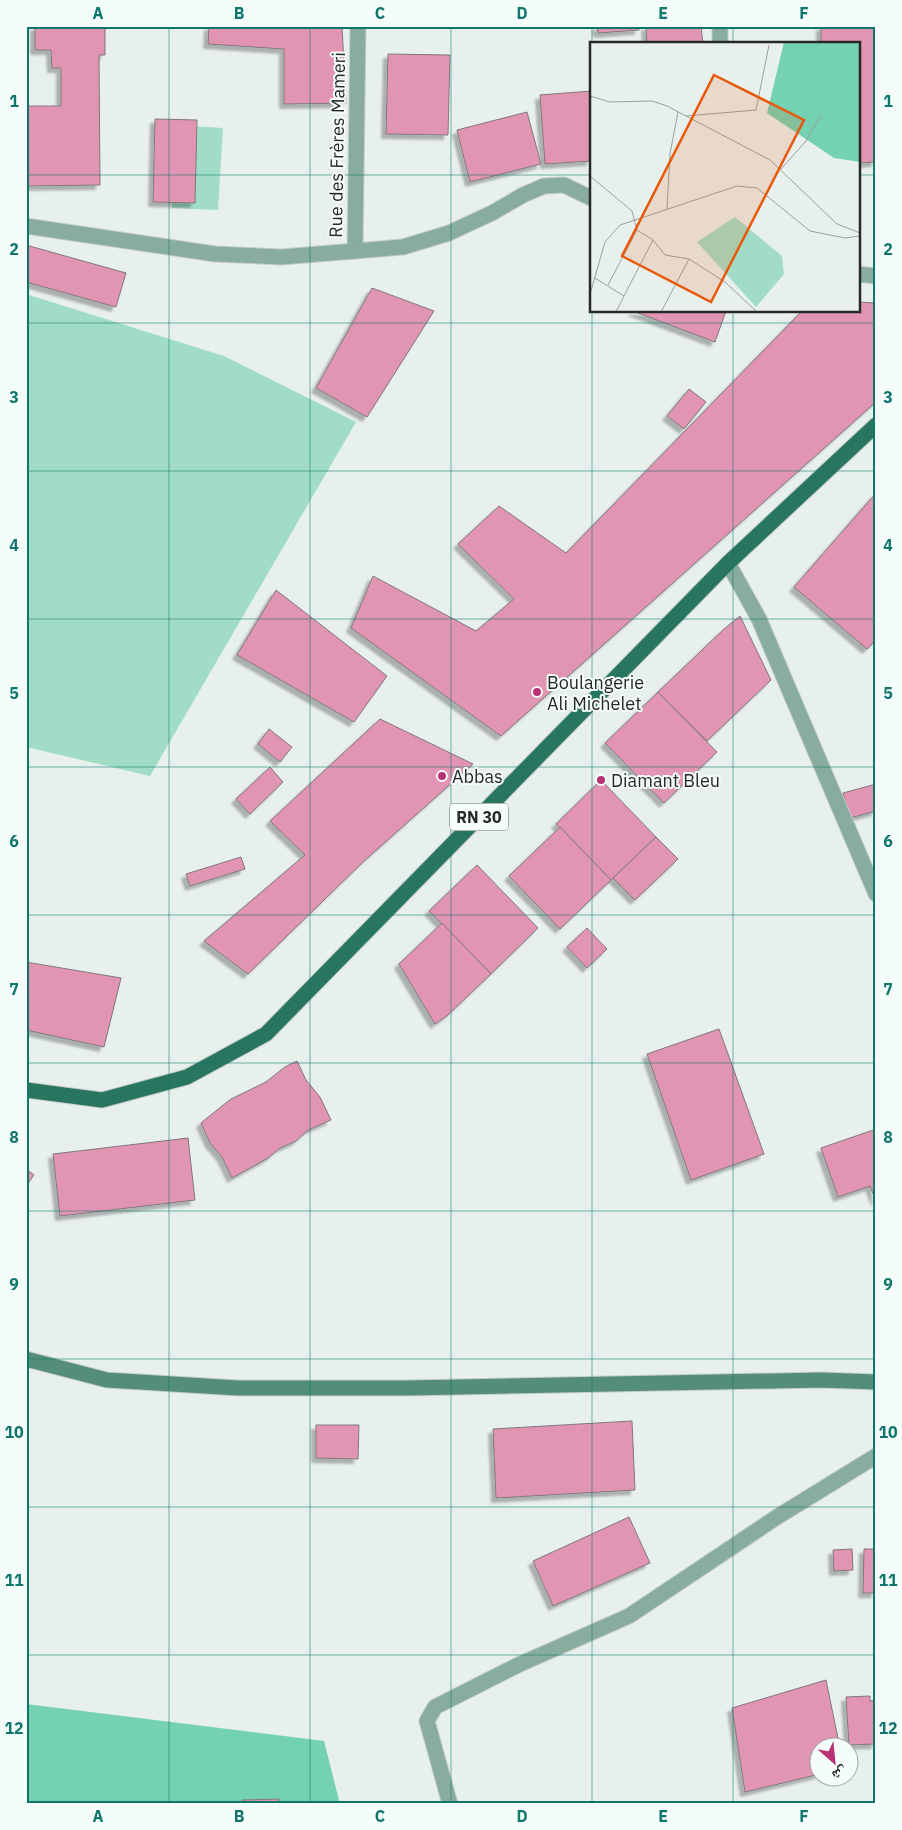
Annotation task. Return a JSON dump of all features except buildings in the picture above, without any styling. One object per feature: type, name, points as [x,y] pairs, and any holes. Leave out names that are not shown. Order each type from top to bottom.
[{"type":"main road","name":"RN 30","points":[[26,1090],[102,1100],[188,1077],[266,1034],[728,562],[876,425]]},
{"type":"main road","points":[[26,1359],[107,1380],[238,1388],[407,1388],[821,1380],[876,1382]]},
{"type":"street","name":"Rue des Frères Mameri","points":[[358,26],[355,251],[403,247],[449,233],[492,213],[522,195],[544,186],[564,185],[590,198]]},
{"type":"street","points":[[720,26],[720,42]]},
{"type":"street","points":[[26,226],[215,254],[281,257],[355,251]]},
{"type":"street","points":[[860,274],[876,276]]},
{"type":"street","points":[[728,562],[759,619],[876,894]]},
{"type":"street","points":[[450,1804],[426,1721],[435,1707],[518,1665],[629,1616],[777,1517],[876,1456]]},
{"type":"green space","points":[[177,125],[223,128],[218,210],[172,208]]},
{"type":"green space","points":[[26,294],[224,356],[356,422],[150,776],[26,747]]},
{"type":"green space","points":[[26,1704],[324,1741],[340,1804],[26,1804]]},
{"type":"place","name":"Boulangerie Ali Michelet","points":[[537,692]]},
{"type":"place","name":"Abbas","points":[[442,776]]},
{"type":"place","name":"Diamant Bleu","points":[[601,780]]}]
